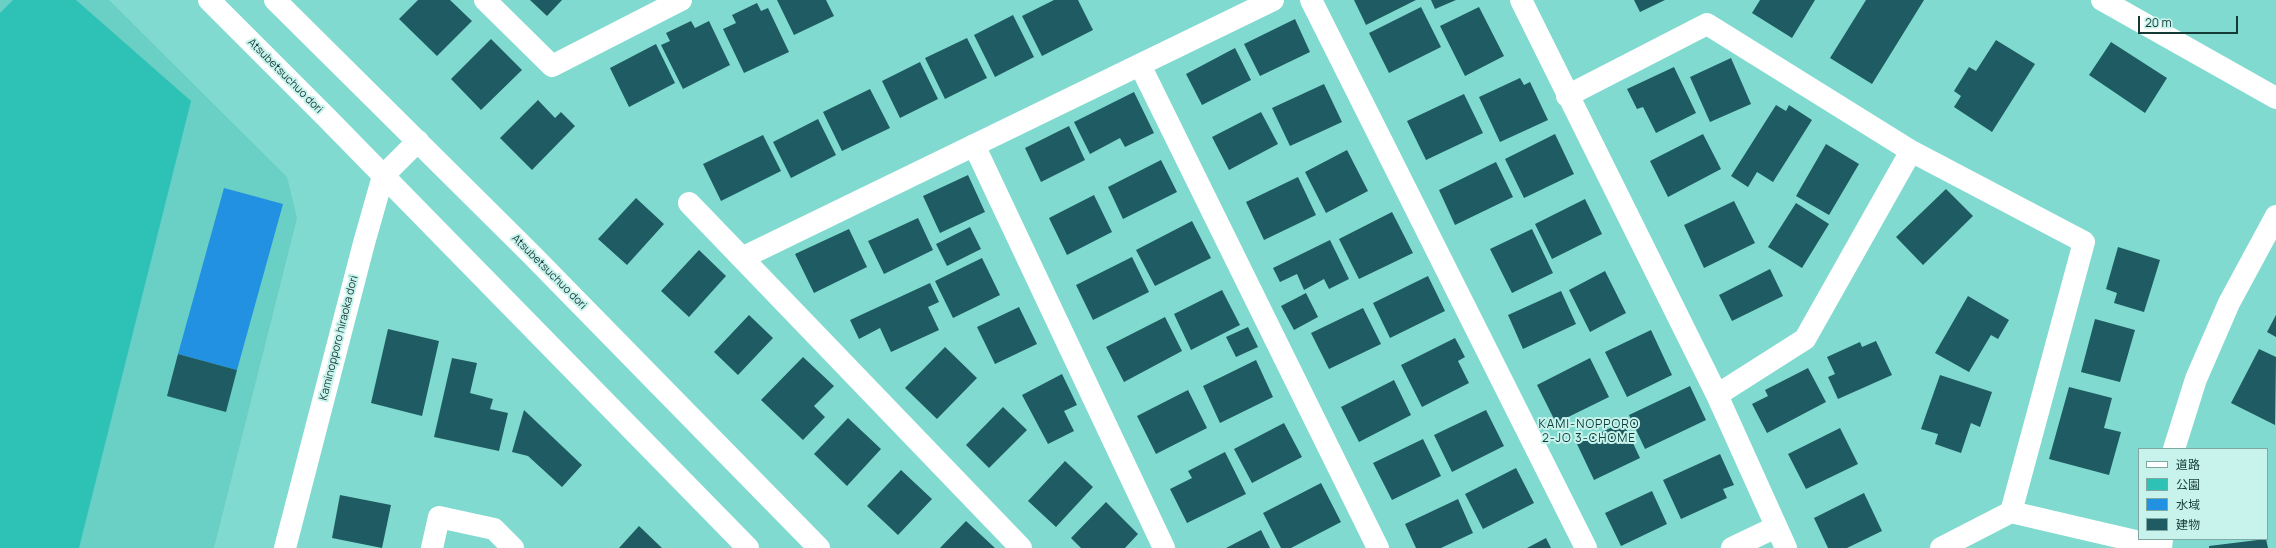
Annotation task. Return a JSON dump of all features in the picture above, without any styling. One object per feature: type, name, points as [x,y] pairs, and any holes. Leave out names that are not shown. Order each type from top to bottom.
[{"type":"street","name":"Atsubetsuchuo dori","points":[[209,0],[748,548]]},
{"type":"street","name":"Atsubetsuchuo dori","points":[[275,0],[418,141],[819,548]]},
{"type":"street","points":[[485,0],[552,66],[681,0]]},
{"type":"street","points":[[742,258],[1273,0]]},
{"type":"street","points":[[1311,0],[1586,548]]},
{"type":"street","points":[[1521,0],[1567,96],[1717,395],[1786,548]]},
{"type":"street","points":[[2102,0],[2276,98]]},
{"type":"street","points":[[1567,96],[1707,24],[1911,151],[2084,242],[2011,512]]},
{"type":"street","points":[[1140,65],[1378,548]]},
{"type":"street","name":"Kaminopporo hiraoka dori","points":[[285,548],[362,250],[383,176],[418,141]]},
{"type":"street","points":[[974,145],[1164,548]]},
{"type":"street","points":[[1717,395],[1805,339],[1911,151]]},
{"type":"street","points":[[689,203],[1021,548]]},
{"type":"street","points":[[2174,448],[2196,379],[2229,303],[2276,216]]},
{"type":"street","points":[[1941,548],[2011,512],[2161,548]]},
{"type":"street","points":[[432,548],[439,517],[494,529],[513,548]]},
{"type":"street","points":[[1732,548],[1776,527]]},
{"type":"shaded area","points":[[0,0],[109,0],[287,177],[297,218],[214,548],[0,548]]},
{"type":"green space","points":[[13,0],[76,0],[191,101],[79,548],[0,548],[0,13]]},
{"type":"water","points":[[224,188],[283,204],[237,370],[178,354]]},
{"type":"building","points":[[418,0],[450,0],[472,21],[437,56],[399,19]]},
{"type":"building","points":[[530,0],[562,0],[547,16]]},
{"type":"building","points":[[777,0],[826,0],[834,16],[794,35]]},
{"type":"building","points":[[1054,0],[1078,0],[1093,30],[1042,56],[1022,16]]},
{"type":"building","points":[[1354,0],[1416,0],[1366,25]]},
{"type":"building","points":[[1431,0],[1456,0],[1435,9]]},
{"type":"building","points":[[1634,0],[1665,0],[1640,12]]},
{"type":"building","points":[[1760,0],[1815,0],[1792,38],[1752,13]]},
{"type":"building","points":[[1866,0],[1924,0],[1872,84],[1830,58]]},
{"type":"building","points":[[757,3],[761,11],[768,8],[789,52],[744,73],[723,29],[736,23],[732,15]]},
{"type":"building","points":[[1421,7],[1441,47],[1389,73],[1369,33]]},
{"type":"building","points":[[1479,7],[1504,56],[1465,76],[1440,26]]},
{"type":"building","points":[[1013,15],[1034,57],[995,77],[974,35]]},
{"type":"building","points":[[1295,19],[1310,52],[1260,76],[1244,44]]},
{"type":"building","points":[[691,21],[695,28],[709,21],[730,65],[683,89],[661,45],[670,41],[666,33]]},
{"type":"building","points":[[967,38],[987,78],[945,99],[925,58]]},
{"type":"building","points":[[491,39],[522,70],[481,110],[451,79]]},
{"type":"building","points":[[1996,40],[2035,64],[1992,132],[1954,107],[1961,96],[1954,91],[1969,67],[1976,71]]},
{"type":"building","points":[[2111,42],[2167,78],[2145,113],[2089,75]]},
{"type":"building","points":[[656,44],[675,83],[629,107],[610,68]]},
{"type":"building","points":[[1235,48],[1251,80],[1202,105],[1186,74]]},
{"type":"building","points":[[1731,58],[1751,104],[1710,122],[1690,77]]},
{"type":"building","points":[[920,62],[938,99],[900,118],[882,81]]},
{"type":"building","points":[[1674,67],[1696,113],[1656,133],[1643,107],[1637,109],[1627,89]]},
{"type":"building","points":[[1520,78],[1524,85],[1530,82],[1548,120],[1500,142],[1479,97]]},
{"type":"building","points":[[1324,84],[1342,122],[1290,146],[1272,108]]},
{"type":"building","points":[[870,89],[890,128],[842,151],[823,112]]},
{"type":"building","points":[[1134,92],[1154,133],[1125,147],[1120,138],[1090,154],[1074,122]]},
{"type":"building","points":[[1464,94],[1483,133],[1426,160],[1407,121]]},
{"type":"building","points":[[538,100],[555,118],[561,112],[575,126],[532,170],[500,138]]},
{"type":"building","points":[[1776,105],[1786,111],[1789,105],[1812,120],[1773,182],[1757,172],[1748,187],[1731,176]]},
{"type":"building","points":[[1261,112],[1278,144],[1229,170],[1212,137]]},
{"type":"building","points":[[818,119],[836,155],[791,178],[773,142]]},
{"type":"building","points":[[1069,126],[1085,160],[1041,182],[1025,148]]},
{"type":"building","points":[[1555,134],[1574,174],[1524,198],[1505,159]]},
{"type":"building","points":[[1703,134],[1721,169],[1668,197],[1650,161]]},
{"type":"building","points":[[763,135],[781,171],[721,201],[703,164]]},
{"type":"building","points":[[1826,144],[1859,164],[1829,215],[1796,196]]},
{"type":"building","points":[[1347,150],[1368,191],[1326,213],[1305,172]]},
{"type":"building","points":[[1161,160],[1177,192],[1123,219],[1108,187]]},
{"type":"building","points":[[1496,162],[1513,197],[1455,225],[1439,190]]},
{"type":"building","points":[[968,175],[985,212],[940,233],[923,196]]},
{"type":"building","points":[[1298,177],[1316,215],[1264,240],[1246,202]]},
{"type":"building","points":[[1946,189],[1973,216],[1923,265],[1896,237]]},
{"type":"building","points":[[1094,195],[1112,232],[1067,255],[1049,218]]},
{"type":"building","points":[[636,198],[664,224],[627,265],[598,239]]},
{"type":"building","points":[[1585,199],[1602,234],[1552,259],[1535,224]]},
{"type":"building","points":[[1734,201],[1755,243],[1704,268],[1684,225]]},
{"type":"building","points":[[1796,203],[1829,224],[1802,268],[1768,247]]},
{"type":"building","points":[[1392,212],[1413,253],[1359,279],[1339,239]]},
{"type":"building","points":[[918,218],[933,250],[884,274],[868,241]]},
{"type":"building","points":[[1192,221],[1211,258],[1155,286],[1136,250]]},
{"type":"building","points":[[970,227],[981,249],[947,266],[936,244]]},
{"type":"building","points":[[849,229],[867,267],[814,293],[795,254]]},
{"type":"building","points":[[1532,229],[1553,273],[1512,293],[1490,249]]},
{"type":"building","points":[[1330,240],[1349,279],[1329,289],[1324,279],[1304,290],[1297,274],[1280,282],[1273,268]]},
{"type":"building","points":[[2118,247],[2160,260],[2144,312],[2114,303],[2117,293],[2106,289]]},
{"type":"building","points":[[699,250],[726,276],[689,317],[661,291]]},
{"type":"building","points":[[1132,257],[1149,292],[1093,320],[1076,285]]},
{"type":"building","points":[[982,258],[1000,295],[953,318],[935,281]]},
{"type":"building","points":[[1770,269],[1783,296],[1732,321],[1719,295]]},
{"type":"building","points":[[1605,271],[1626,313],[1590,332],[1569,290]]},
{"type":"building","points":[[1428,276],[1445,311],[1390,338],[1373,303]]},
{"type":"building","points":[[930,283],[939,302],[928,307],[939,330],[891,352],[880,328],[859,339],[850,320]]},
{"type":"building","points":[[1222,290],[1240,325],[1191,350],[1174,314]]},
{"type":"building","points":[[1561,291],[1576,324],[1523,349],[1508,315]]},
{"type":"building","points":[[1306,293],[1318,317],[1294,330],[1281,306]]},
{"type":"building","points":[[1968,296],[2009,320],[1998,339],[1991,335],[1969,372],[1935,353]]},
{"type":"building","points":[[1019,307],[1037,344],[995,364],[977,327]]},
{"type":"building","points":[[1363,308],[1381,344],[1329,369],[1311,333]]},
{"type":"building","points":[[749,315],[773,338],[738,375],[714,352]]},
{"type":"building","points":[[2276,315],[2276,337],[2267,332]]},
{"type":"building","points":[[1165,317],[1182,351],[1124,382],[1106,347]]},
{"type":"building","points":[[2095,319],[2135,330],[2120,382],[2081,372]]},
{"type":"building","points":[[1248,327],[1258,347],[1236,357],[1226,337]]},
{"type":"building","points":[[388,329],[439,341],[422,416],[371,403]]},
{"type":"building","points":[[1651,330],[1672,375],[1627,397],[1605,352]]},
{"type":"building","points":[[1455,338],[1465,357],[1458,361],[1469,383],[1422,407],[1401,365]]},
{"type":"building","points":[[1876,341],[1892,375],[1838,399],[1828,377],[1835,374],[1827,357],[1860,342],[1862,347]]},
{"type":"building","points":[[945,347],[977,378],[937,419],[905,388]]},
{"type":"building","points":[[2259,349],[2276,357],[2275,425],[2231,403]]},
{"type":"building","points":[[178,354],[237,370],[226,412],[167,396]]},
{"type":"building","points":[[803,357],[834,386],[814,406],[825,417],[803,440],[761,400]]},
{"type":"building","points":[[452,358],[477,363],[470,393],[493,399],[490,409],[508,413],[499,451],[434,437]]},
{"type":"building","points":[[1590,358],[1609,397],[1556,423],[1537,385]]},
{"type":"building","points":[[1256,360],[1273,397],[1220,423],[1203,386]]},
{"type":"building","points":[[1808,368],[1826,402],[1767,433],[1752,404],[1768,396],[1765,390]]},
{"type":"building","points":[[1062,374],[1077,405],[1064,411],[1074,431],[1048,444],[1022,395]]},
{"type":"building","points":[[1940,375],[1992,392],[1980,427],[1971,423],[1961,453],[1935,444],[1938,434],[1921,429]]},
{"type":"building","points":[[1394,380],[1411,415],[1359,442],[1341,407]]},
{"type":"building","points":[[1690,386],[1706,420],[1645,449],[1629,415]]},
{"type":"building","points":[[2069,387],[2112,398],[2104,428],[2121,432],[2109,475],[2049,459]]},
{"type":"building","points":[[1188,390],[1207,428],[1156,454],[1137,416]]},
{"type":"building","points":[[1003,407],[1027,430],[989,468],[966,445]]},
{"type":"building","points":[[524,410],[582,465],[562,487],[528,456],[512,452]]},
{"type":"building","points":[[1486,410],[1504,446],[1452,472],[1434,435]]},
{"type":"building","points":[[848,418],[881,449],[847,486],[814,454]]},
{"type":"building","points":[[1623,422],[1640,458],[1594,480],[1577,444]]},
{"type":"building","points":[[1284,423],[1302,457],[1252,483],[1234,449]]},
{"type":"building","points":[[1840,428],[1858,464],[1806,489],[1788,454]]},
{"type":"building","points":[[1423,439],[1441,476],[1392,500],[1373,463]]},
{"type":"building","points":[[1225,452],[1246,494],[1187,523],[1170,489],[1192,478],[1188,471]]},
{"type":"building","points":[[1720,454],[1734,485],[1723,489],[1727,498],[1681,519],[1663,480]]},
{"type":"building","points":[[1065,461],[1093,487],[1056,527],[1028,501]]},
{"type":"building","points":[[1516,468],[1534,503],[1483,529],[1465,494]]},
{"type":"building","points":[[901,470],[932,499],[898,535],[867,506]]},
{"type":"building","points":[[1321,483],[1341,522],[1291,548],[1281,548],[1263,513]]},
{"type":"building","points":[[1652,491],[1667,524],[1621,546],[1605,513]]},
{"type":"building","points":[[1864,493],[1882,531],[1847,548],[1828,548],[1814,518]]},
{"type":"building","points":[[340,495],[391,505],[382,548],[332,538]]},
{"type":"building","points":[[1458,499],[1473,533],[1441,548],[1416,548],[1405,524]]},
{"type":"building","points":[[1106,502],[1138,534],[1125,548],[1081,548],[1071,538]]},
{"type":"building","points":[[966,521],[995,548],[940,548]]},
{"type":"building","points":[[639,526],[662,548],[619,548]]},
{"type":"building","points":[[1261,530],[1270,548],[1226,548]]},
{"type":"building","points":[[1546,538],[1551,548],[1527,548]]},
{"type":"building","points":[[2266,540],[2268,548],[2209,548],[2209,546]]},
{"type":"district","name":"KAMI-NOPPORO 2-JO 3-CHOME","points":[[1589,432]]}]
